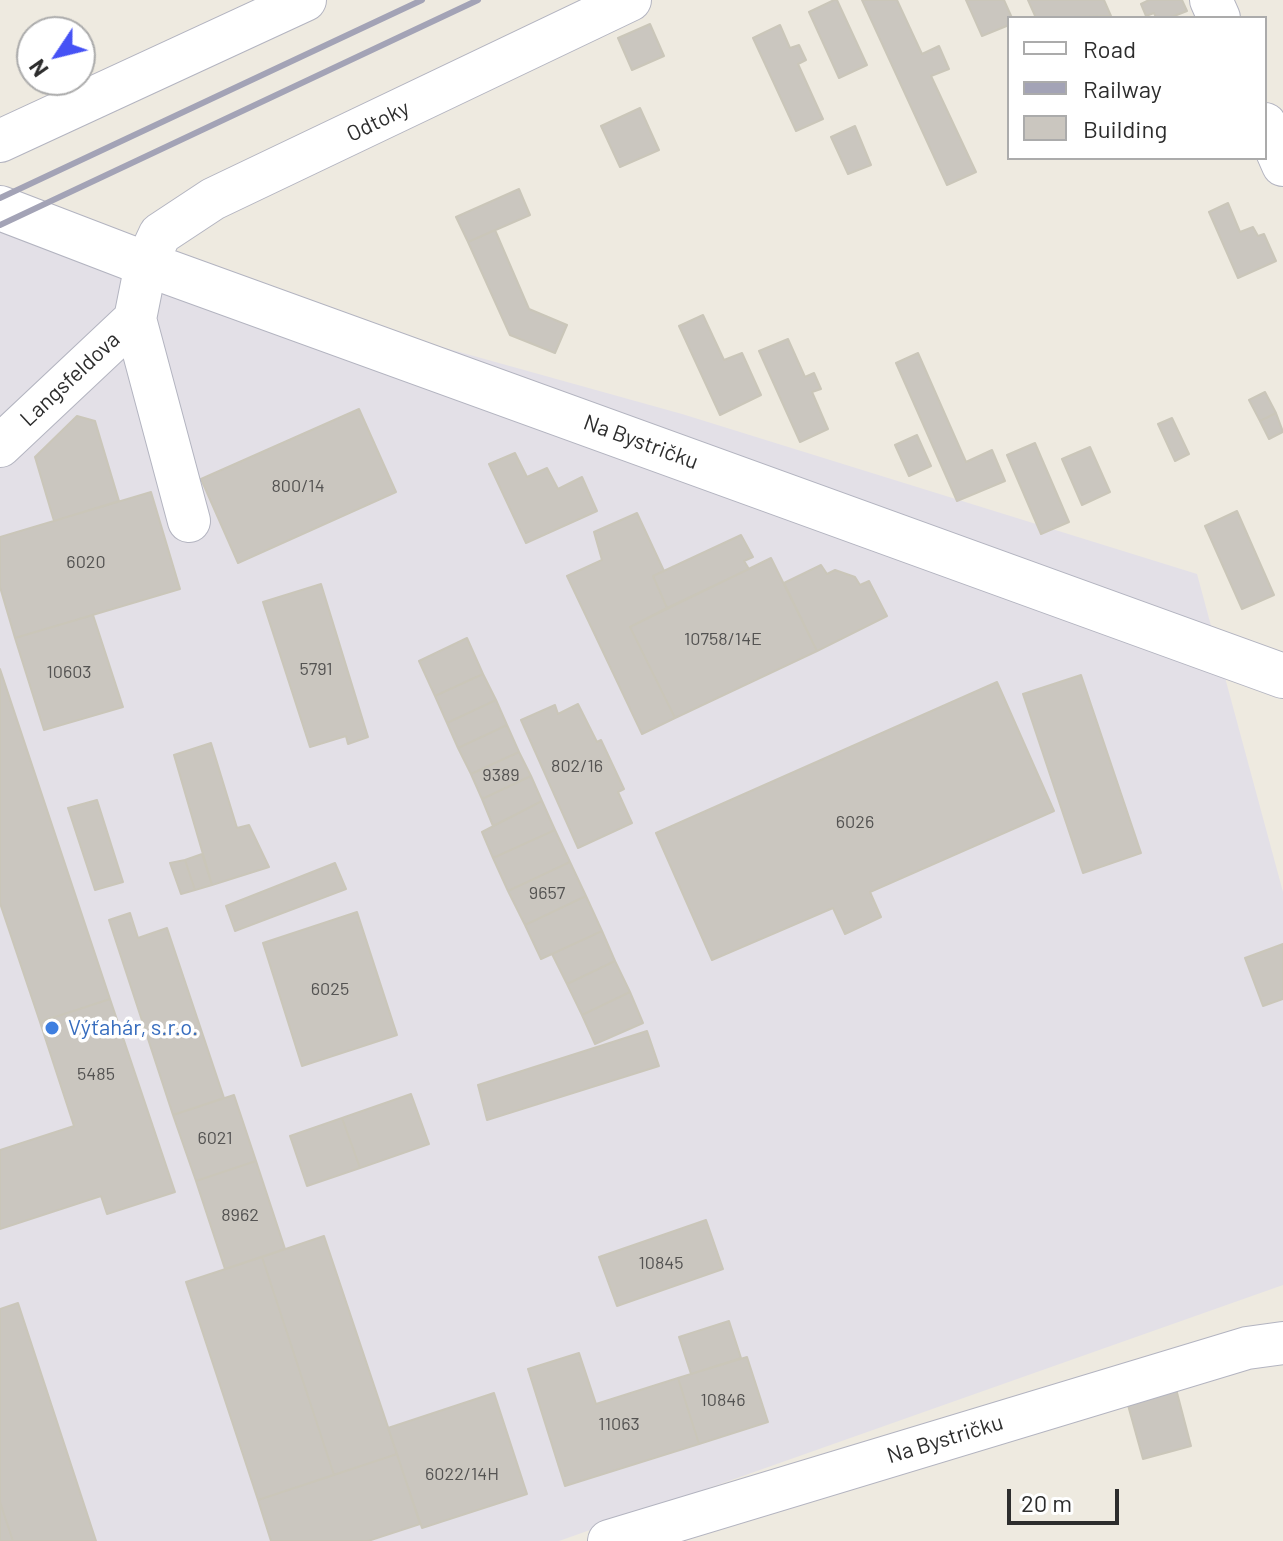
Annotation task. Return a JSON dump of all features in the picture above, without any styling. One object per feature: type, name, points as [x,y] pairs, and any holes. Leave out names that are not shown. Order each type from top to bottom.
[{"type":"street","points":[[0,141],[305,0]]},
{"type":"street","name":"Odtoky","points":[[146,264],[160,234],[213,199],[630,0]]},
{"type":"street","points":[[1267,129],[1283,165]]},
{"type":"street","name":"Na Bystričku","points":[[0,208],[146,264],[1283,676]]},
{"type":"street","name":"Langsfeldova","points":[[0,446],[135,319],[146,264]]},
{"type":"street","points":[[135,319],[189,521]]},
{"type":"street","name":"Na Bystričku","points":[[609,1541],[1247,1348],[1283,1343]]},
{"type":"shaded area","points":[[0,224],[682,414],[1197,574],[1283,892],[1283,1285],[559,1541],[0,1541]]},
{"type":"building","points":[[837,0],[867,65],[839,78],[809,12]]},
{"type":"building","points":[[862,0],[897,0],[922,54],[939,46],[949,69],[931,76],[976,172],[947,185]]},
{"type":"building","points":[[966,0],[1004,0],[1011,16],[1007,16],[1007,26],[982,36]]},
{"type":"building","points":[[1028,0],[1104,0],[1111,16],[1035,16]]},
{"type":"building","points":[[1149,0],[1182,0],[1187,11],[1174,16],[1155,16],[1154,13],[1146,16],[1141,4]]},
{"type":"building","points":[[650,24],[664,56],[632,70],[618,38]]},
{"type":"building","points":[[780,25],[790,48],[799,45],[806,60],[798,64],[823,119],[796,131],[753,38]]},
{"type":"building","points":[[640,108],[659,150],[620,167],[601,126]]},
{"type":"building","points":[[855,126],[871,165],[848,174],[831,137]]},
{"type":"building","points":[[519,189],[530,215],[468,242],[456,217]]},
{"type":"building","points":[[1228,203],[1240,232],[1253,227],[1258,236],[1264,234],[1276,261],[1238,278],[1209,212]]},
{"type":"building","points":[[495,230],[529,309],[567,325],[555,353],[510,335],[468,242]]},
{"type":"building","points":[[703,315],[724,360],[742,353],[761,395],[720,415],[679,326]]},
{"type":"building","points":[[788,339],[805,377],[814,373],[821,389],[812,392],[828,429],[800,442],[759,351]]},
{"type":"building","points":[[918,353],[966,462],[992,450],[1005,481],[957,501],[896,363]]},
{"type":"building","points":[[1265,392],[1276,413],[1260,421],[1249,400]]},
{"type":"building","points":[[359,409],[396,492],[238,563],[201,479]]},
{"type":"building","points":[[1276,413],[1283,432],[1269,439],[1260,421]]},
{"type":"building","points":[[77,416],[95,421],[119,501],[54,521],[35,457]]},
{"type":"building","points":[[1172,418],[1189,454],[1175,461],[1158,424]]},
{"type":"building","points":[[917,435],[931,466],[909,476],[895,445]]},
{"type":"building","points":[[1035,443],[1069,522],[1041,534],[1007,455]]},
{"type":"building","points":[[1090,447],[1110,492],[1082,505],[1062,459]]},
{"type":"building","points":[[515,453],[527,477],[547,468],[558,489],[582,477],[597,511],[526,543],[489,464]]},
{"type":"building","points":[[151,492],[180,589],[15,638],[0,587],[0,537]]},
{"type":"building","points":[[1237,511],[1274,595],[1242,609],[1205,526]]},
{"type":"building","points":[[637,513],[664,571],[653,576],[667,608],[630,627],[675,718],[642,734],[567,576],[602,560],[594,532]]},
{"type":"building","points":[[741,535],[753,557],[744,561],[749,569],[667,608],[653,576]]},
{"type":"building","points":[[771,558],[817,651],[675,718],[630,627]]},
{"type":"building","points":[[821,565],[827,574],[835,570],[855,577],[860,585],[869,581],[887,616],[817,651],[784,583]]},
{"type":"building","points":[[321,584],[368,737],[348,744],[346,736],[310,747],[263,602]]},
{"type":"building","points":[[93,615],[123,707],[44,730],[15,638]]},
{"type":"building","points":[[467,638],[483,674],[435,696],[419,661]]},
{"type":"building","points":[[0,669],[110,999],[40,1022],[0,903]]},
{"type":"building","points":[[483,674],[496,700],[447,723],[435,696]]},
{"type":"building","points":[[1081,675],[1141,853],[1083,873],[1023,694]]},
{"type":"building","points":[[997,682],[1054,811],[870,892],[881,917],[845,934],[833,908],[712,960],[656,833]]},
{"type":"building","points":[[496,700],[507,725],[458,748],[447,723]]},
{"type":"building","points":[[578,704],[597,742],[601,740],[624,789],[618,792],[632,823],[578,848],[521,720],[555,705],[558,714]]},
{"type":"building","points":[[507,725],[519,752],[471,774],[458,748]]},
{"type":"building","points":[[211,743],[237,828],[249,825],[269,867],[212,885],[174,755]]},
{"type":"building","points":[[519,752],[531,776],[482,799],[471,774]]},
{"type":"building","points":[[531,776],[542,801],[493,826],[482,799]]},
{"type":"building","points":[[97,800],[123,882],[95,890],[68,808]]},
{"type":"building","points":[[542,801],[555,830],[493,858],[482,832]]},
{"type":"building","points":[[555,830],[570,862],[508,891],[493,858]]},
{"type":"building","points":[[202,854],[212,885],[195,890],[185,860]]},
{"type":"building","points":[[185,860],[195,890],[181,894],[170,863]]},
{"type":"building","points":[[570,862],[586,896],[525,925],[508,891]]},
{"type":"building","points":[[335,863],[346,889],[235,931],[226,906]]},
{"type":"building","points":[[586,896],[602,931],[541,959],[525,925]]},
{"type":"building","points":[[357,912],[397,1035],[302,1066],[263,943]]},
{"type":"building","points":[[130,913],[138,938],[167,928],[224,1098],[173,1115],[109,920]]},
{"type":"building","points":[[602,931],[615,961],[567,984],[552,954]]},
{"type":"building","points":[[1283,944],[1283,999],[1263,1006],[1245,958]]},
{"type":"building","points":[[615,961],[630,992],[582,1015],[567,984]]},
{"type":"building","points":[[630,992],[643,1023],[595,1044],[582,1015]]},
{"type":"building","points":[[110,999],[175,1192],[107,1214],[101,1196],[0,1229],[0,1150],[74,1126],[40,1022]]},
{"type":"building","points":[[647,1031],[659,1066],[487,1120],[478,1085]]},
{"type":"building","points":[[411,1094],[429,1144],[360,1168],[342,1118]]},
{"type":"building","points":[[234,1095],[256,1161],[196,1181],[173,1115]]},
{"type":"building","points":[[342,1118],[360,1168],[307,1186],[290,1136]]},
{"type":"building","points":[[256,1161],[285,1249],[225,1269],[196,1181]]},
{"type":"building","points":[[706,1220],[723,1269],[617,1306],[599,1257]]},
{"type":"building","points":[[324,1236],[397,1454],[334,1475],[262,1257]]},
{"type":"building","points":[[262,1257],[334,1475],[258,1500],[186,1282]]},
{"type":"building","points":[[18,1303],[96,1541],[13,1541],[0,1502],[0,1309]]},
{"type":"building","points":[[729,1321],[741,1358],[691,1374],[679,1337]]},
{"type":"building","points":[[579,1353],[596,1404],[678,1378],[699,1444],[565,1486],[528,1369]]},
{"type":"building","points":[[747,1357],[768,1422],[699,1444],[678,1378]]},
{"type":"building","points":[[1175,1385],[1191,1446],[1143,1459],[1126,1398]]},
{"type":"building","points":[[494,1393],[527,1494],[422,1528],[388,1428]]},
{"type":"building","points":[[397,1454],[420,1524],[368,1541],[271,1541],[258,1500]]},
{"type":"building","points":[[0,1502],[13,1541],[0,1541]]},
{"type":"railway","points":[[0,198],[422,0]]},
{"type":"railway","points":[[0,225],[478,0]]},
{"type":"place","name":"Výťahár, s.r.o.","points":[[52,1028]]}]
